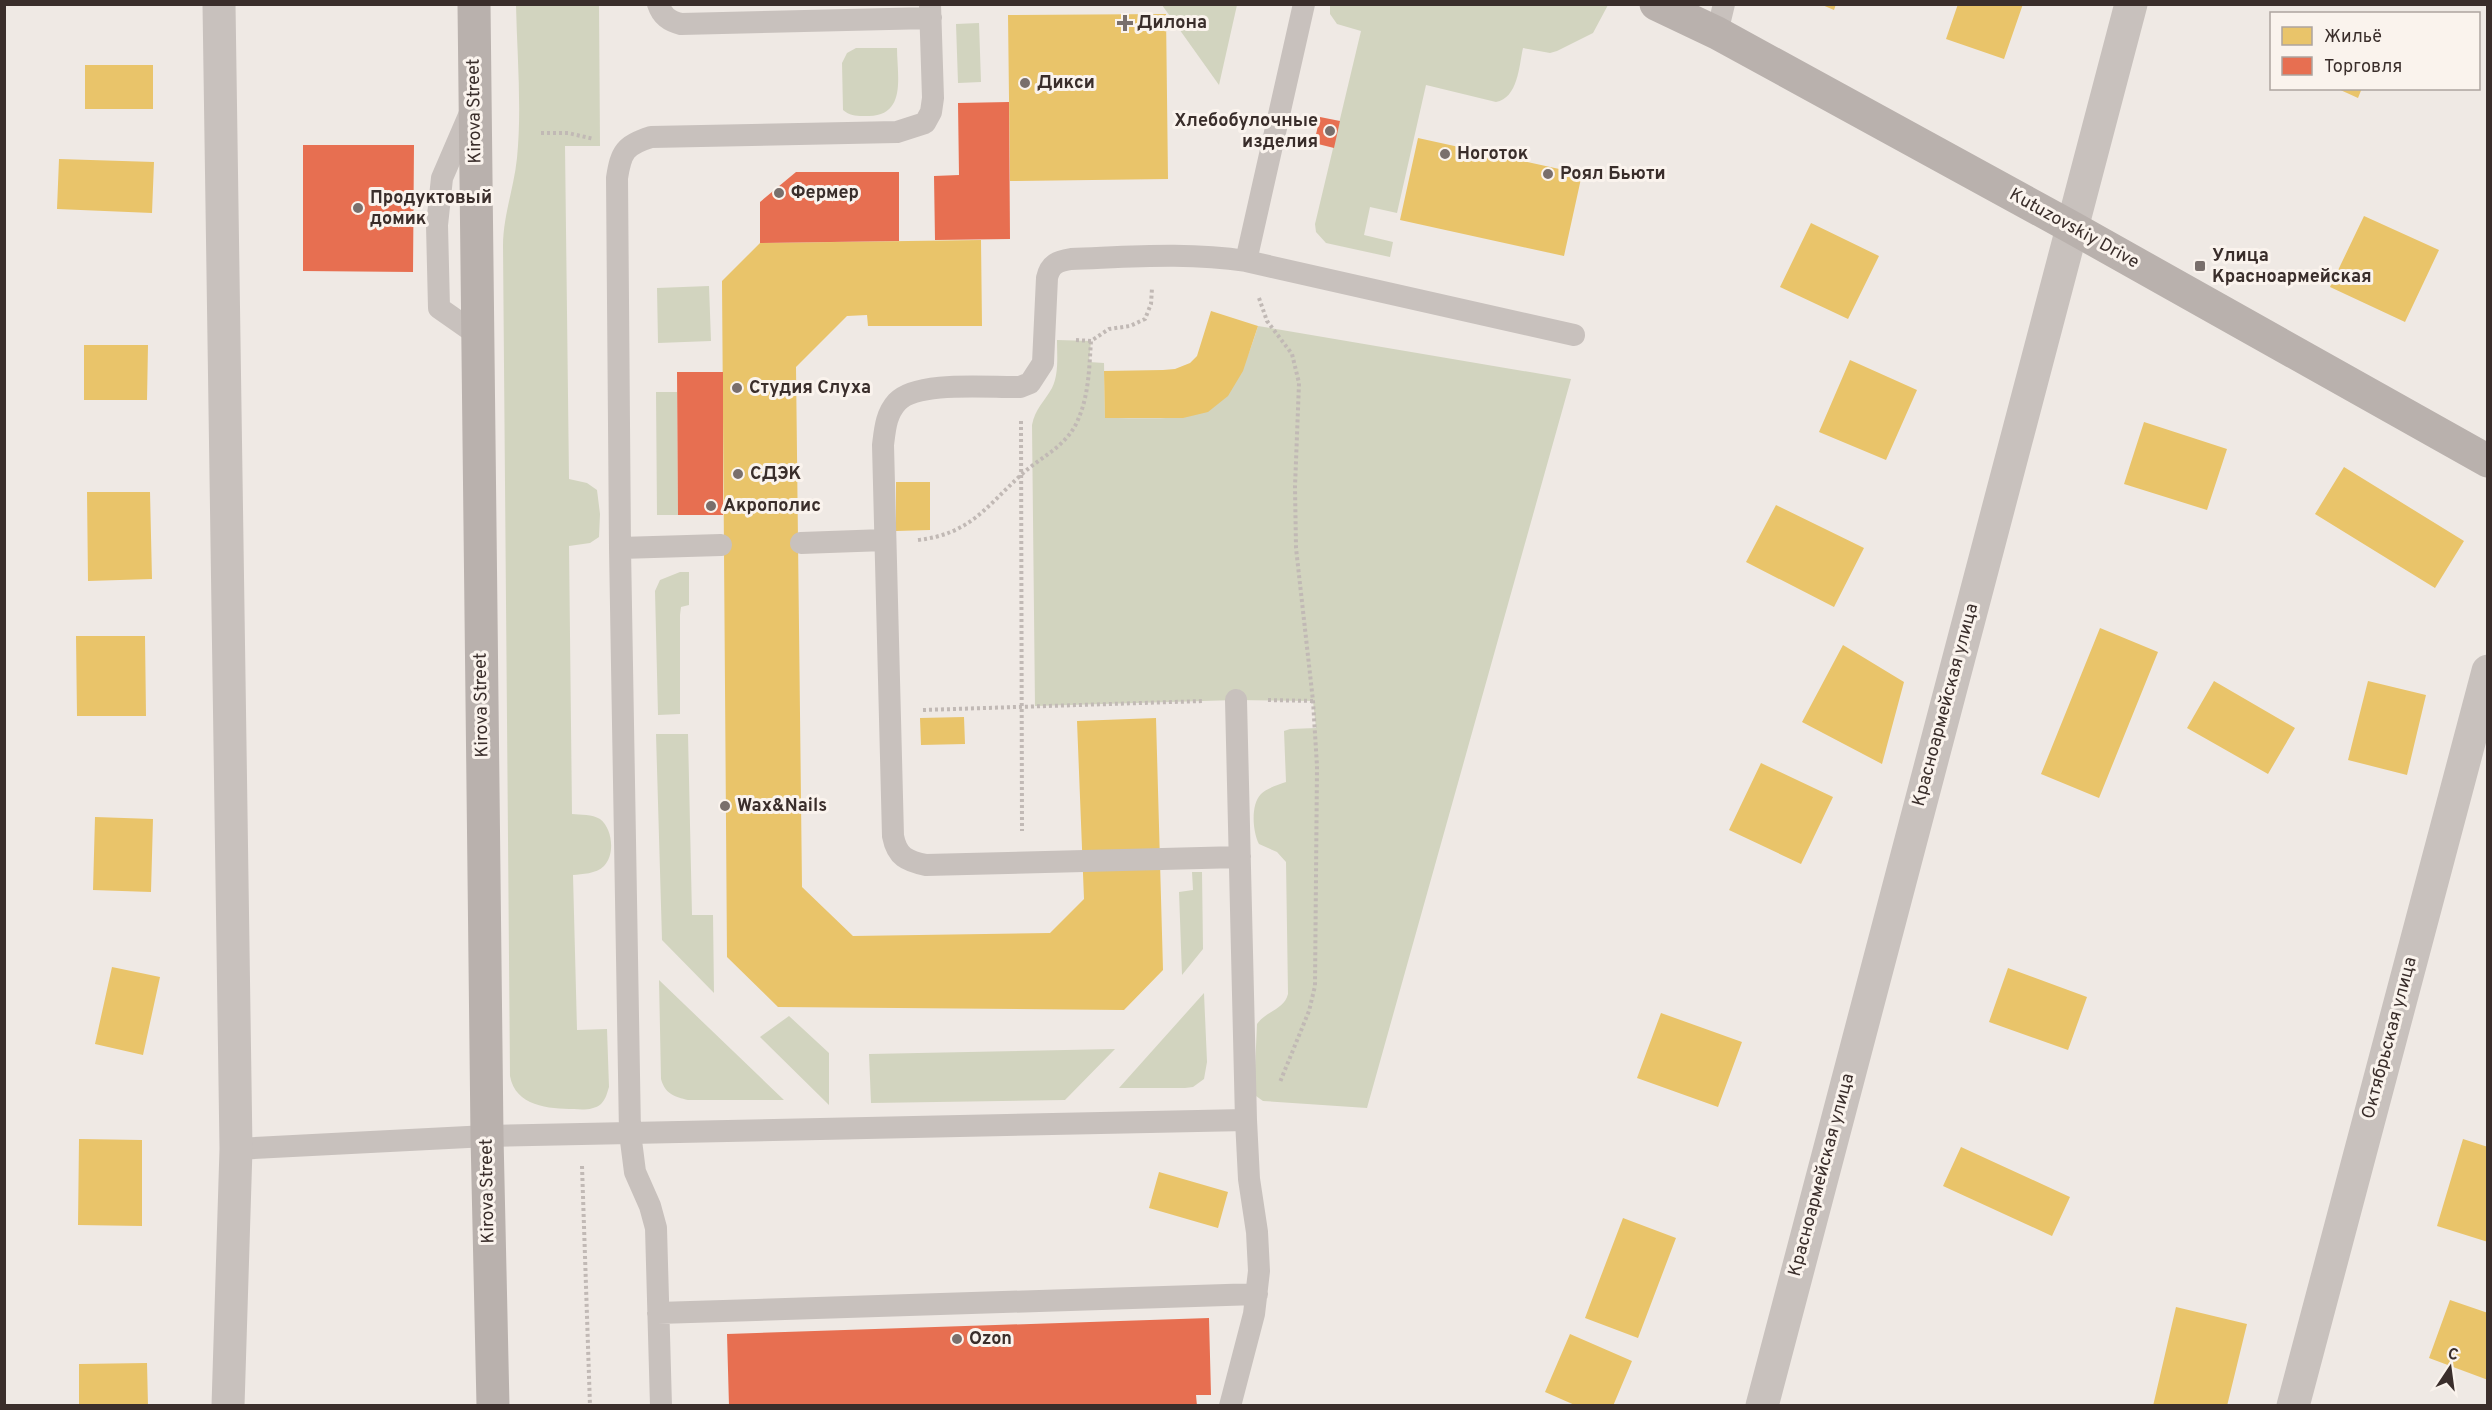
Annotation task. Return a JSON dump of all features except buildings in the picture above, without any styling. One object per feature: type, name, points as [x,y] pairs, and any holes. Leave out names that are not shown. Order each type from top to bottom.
[{"type":"street","points":[[219,4],[236,1149],[228,1406]]},
{"type":"street","name":"Kirova Street","points":[[474,4],[487,1136],[493,1406]]},
{"type":"street","name":"Kutuzovskiy Drive","points":[[1656,4],[1720,19],[2073,228],[2487,461]]},
{"type":"street","name":"Красноармейская улица","points":[[1762,1406],[2131,4]]},
{"type":"street","name":"Октябрьская улица","points":[[2293,1406],[2487,671]]},
{"type":"lane","points":[[657,4],[660,12],[669,21],[681,24],[774,13],[930,11],[931,112],[925,123],[897,132],[651,137],[636,142],[625,150],[617,178],[620,548],[630,1133],[635,1172],[650,1206],[656,1228],[661,1406]]},
{"type":"lane","points":[[1246,261],[1304,4]]},
{"type":"lane","points":[[1240,857],[926,865],[901,857],[893,836],[885,540],[885,427],[890,411],[899,399],[914,391],[934,388],[1020,387],[1030,383],[1043,363],[1049,269],[1054,263],[1071,259],[1212,256],[1246,261],[1574,335]]},
{"type":"lane","points":[[801,543],[885,540]]},
{"type":"lane","points":[[620,548],[721,544]]},
{"type":"lane","points":[[1230,1406],[1257,1294],[1259,1249],[1249,1179],[1246,1120],[1236,700]]},
{"type":"lane","points":[[236,1149],[487,1136],[1246,1120]]},
{"type":"lane","points":[[658,1313],[1257,1294]]},
{"type":"path","points":[[541,133],[578,135],[625,150]]},
{"type":"path","points":[[885,540],[930,538],[963,526],[981,514],[1021,475],[1057,448],[1075,426],[1086,397],[1091,340],[1109,329],[1139,323],[1149,312],[1152,294],[1152,256]]},
{"type":"path","points":[[1246,261],[1268,321],[1292,354],[1299,383],[1295,525],[1313,701],[1317,766],[1315,986],[1309,1011],[1271,1102],[1258,1117],[1246,1120]]},
{"type":"path","points":[[1020,387],[1023,862]]},
{"type":"path","points":[[890,712],[1236,700],[1313,701]]},
{"type":"path","points":[[581,1134],[590,1406]]},
{"type":"green space","points":[[516,5],[599,5],[600,146],[565,146],[569,479],[587,483],[597,490],[600,514],[599,537],[590,543],[569,546],[572,814],[590,815],[600,819],[608,829],[611,842],[608,861],[601,869],[573,875],[577,1030],[607,1029],[609,1087],[601,1104],[585,1109],[554,1108],[534,1104],[519,1094],[510,1076],[503,246],[516,169],[518,139]]},
{"type":"green space","points":[[1162,5],[1237,5],[1219,85]]},
{"type":"green space","points":[[1330,5],[1608,5],[1593,33],[1550,53],[1523,48],[1513,88],[1503,99],[1496,102],[1426,85],[1397,213],[1370,207],[1364,235],[1393,242],[1390,257],[1326,243],[1316,232],[1315,224],[1361,31],[1337,24],[1330,14]]},
{"type":"green space","points":[[979,23],[981,82],[958,83],[956,24]]},
{"type":"green space","points":[[856,48],[897,48],[898,81],[895,101],[881,114],[855,116],[843,110],[842,63],[847,53]]},
{"type":"green space","points":[[709,286],[711,341],[658,343],[657,288]]},
{"type":"green space","points":[[1258,326],[1571,379],[1367,1108],[1263,1101],[1256,1096],[1254,1091],[1257,1024],[1283,1004],[1288,994],[1286,862],[1277,852],[1259,844],[1254,826],[1255,805],[1261,794],[1269,788],[1286,782],[1284,731],[1316,728],[1313,701],[1236,700],[1035,706],[1032,425],[1056,377],[1057,340],[1091,341],[1089,362],[1104,363],[1105,418],[1165,418],[1188,416],[1206,411],[1221,400],[1234,384],[1246,360]]},
{"type":"green space","points":[[656,392],[677,392],[678,515],[657,515]]},
{"type":"green space","points":[[680,572],[689,572],[689,605],[681,607],[680,615],[680,714],[658,715],[655,591],[660,580]]},
{"type":"green space","points":[[656,734],[688,734],[692,915],[713,915],[714,993],[662,940]]},
{"type":"green space","points":[[1192,872],[1202,872],[1203,949],[1182,975],[1179,892],[1193,890]]},
{"type":"green space","points":[[659,980],[784,1100],[688,1100],[668,1091],[661,1079]]},
{"type":"green space","points":[[1204,993],[1207,1062],[1204,1079],[1193,1087],[1185,1088],[1119,1088]]},
{"type":"green space","points":[[789,1016],[829,1053],[829,1105],[760,1037]]},
{"type":"green space","points":[[1115,1049],[1065,1100],[871,1103],[869,1054]]},
{"type":"place","name":"Дилона","points":[[1125,23]]},
{"type":"place","name":"Дикси","points":[[1025,83]]},
{"type":"place","name":"Хлебобулочные изделия","points":[[1330,131]]},
{"type":"place","name":"Ноготок","points":[[1445,154]]},
{"type":"place","name":"Роял Бьюти","points":[[1548,174]]},
{"type":"place","name":"Фермер","points":[[779,193]]},
{"type":"place","name":"Продуктовый домик","points":[[358,208]]},
{"type":"place","name":"Улица Красноармейская","points":[[2200,266]]},
{"type":"place","name":"Студия Слуха","points":[[737,388]]},
{"type":"place","name":"СДЭК","points":[[738,474]]},
{"type":"place","name":"Акрополис","points":[[711,506]]},
{"type":"place","name":"Wax&Nails","points":[[725,806]]},
{"type":"place","name":"Ozon","points":[[957,1339]]}]
